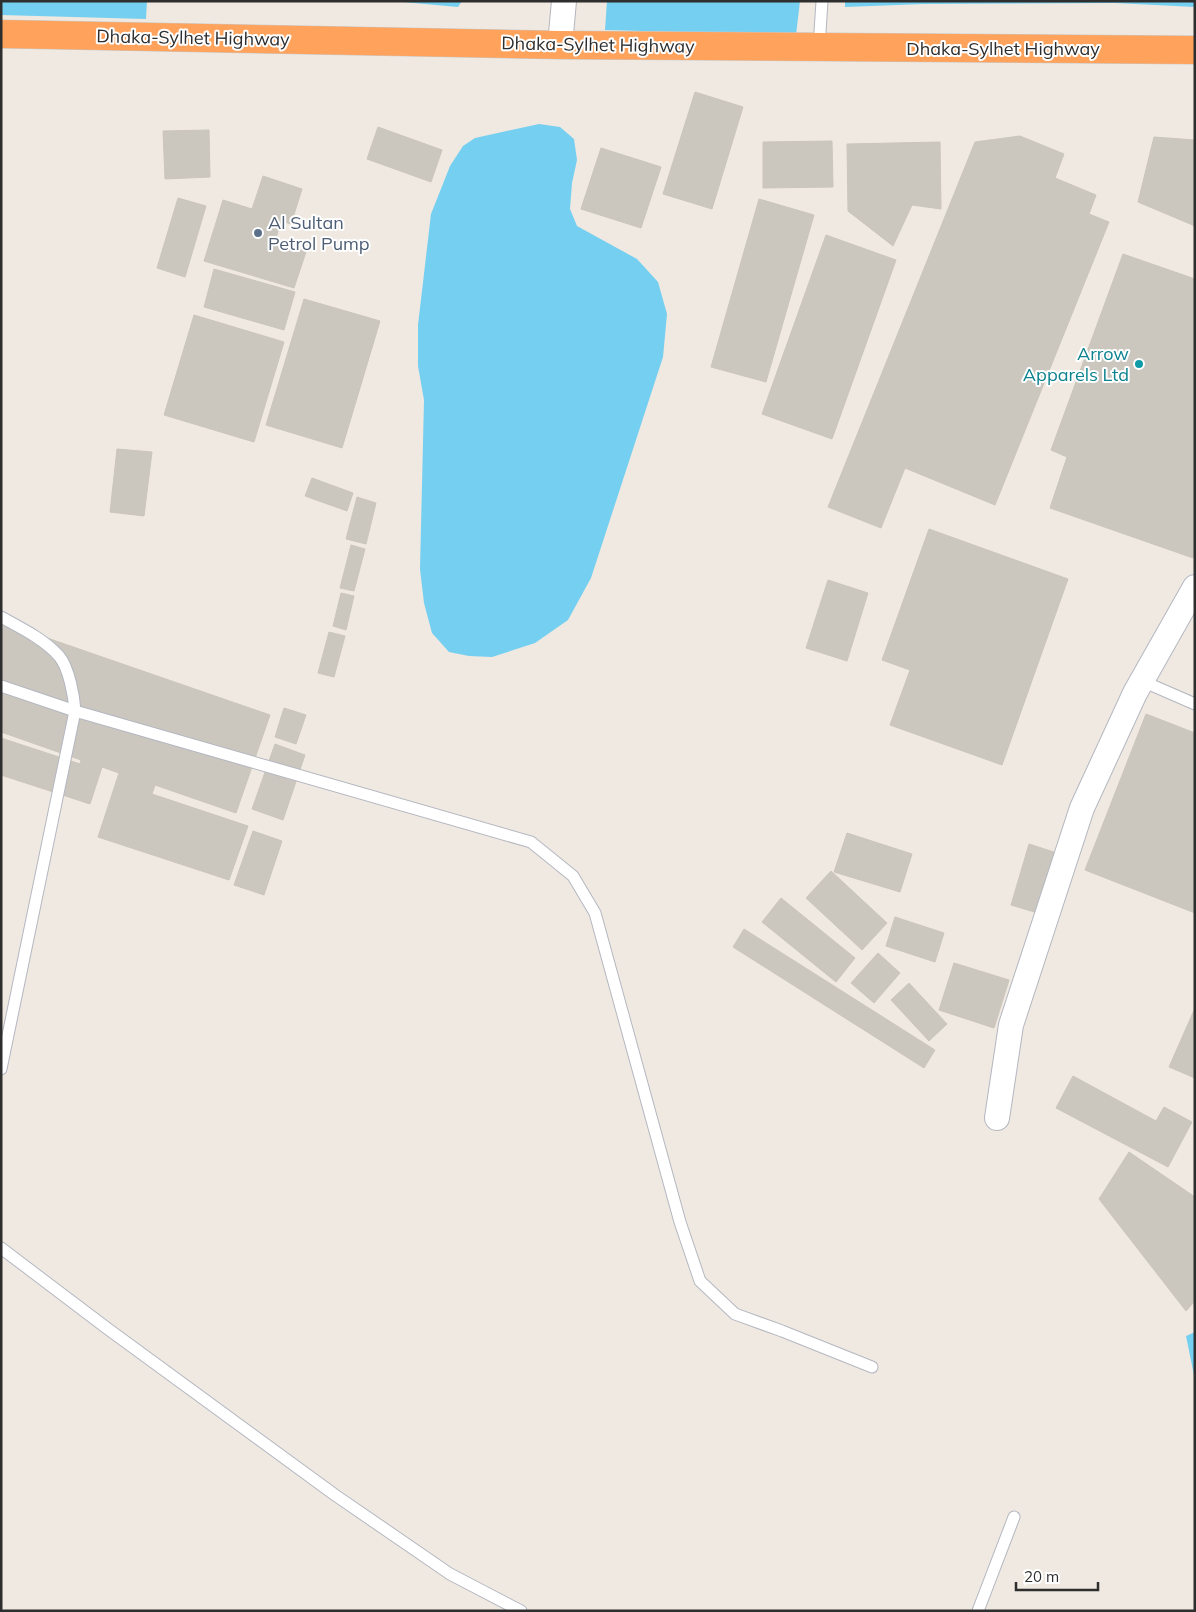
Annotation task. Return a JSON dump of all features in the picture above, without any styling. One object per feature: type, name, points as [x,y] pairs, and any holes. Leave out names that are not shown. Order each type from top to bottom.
[{"type":"highway","name":"Dhaka-Sylhet Highway","points":[[1,34],[560,46],[1195,50]]},
{"type":"street","points":[[560,46],[564,1]]},
{"type":"street","points":[[996,1118],[1011,1025],[1082,808],[1142,681],[1195,587]]},
{"type":"lane","points":[[819,47],[822,1]]},
{"type":"lane","points":[[1,617],[36,637],[60,657],[73,688],[75,711],[1,1069]]},
{"type":"lane","points":[[1142,681],[1195,704]]},
{"type":"lane","points":[[1,686],[75,711],[531,842],[573,876],[595,913],[680,1222],[700,1281],[735,1314],[872,1367]]},
{"type":"lane","points":[[1,1248],[335,1495],[450,1574],[521,1611]]},
{"type":"lane","points":[[978,1611],[1014,1517]]},
{"type":"water","points":[[1,1],[147,1],[146,19],[1,15]]},
{"type":"water","points":[[392,1],[462,1],[458,7]]},
{"type":"water","points":[[607,1],[800,1],[796,35],[605,30]]},
{"type":"water","points":[[845,1],[1195,1],[1195,7],[1115,3],[923,4],[845,7]]},
{"type":"water","points":[[539,124],[560,127],[574,139],[577,160],[572,183],[570,209],[577,226],[637,259],[658,282],[667,314],[663,357],[591,578],[568,620],[535,643],[492,657],[469,656],[449,652],[432,633],[424,603],[420,569],[424,400],[418,366],[418,325],[431,214],[450,166],[463,146],[475,138]]},
{"type":"water","points":[[1195,1332],[1195,1380],[1186,1336]]},
{"type":"building","points":[[695,92],[743,107],[712,209],[663,194]]},
{"type":"building","points":[[378,127],[442,150],[431,182],[367,159]]},
{"type":"building","points":[[209,130],[210,177],[165,179],[163,131]]},
{"type":"building","points":[[1020,136],[1064,154],[1055,178],[1096,195],[1089,214],[1109,222],[995,505],[905,468],[881,528],[828,507],[975,142]]},
{"type":"building","points":[[1154,137],[1195,140],[1195,226],[1138,202]]},
{"type":"building","points":[[832,141],[833,187],[763,188],[763,142]]},
{"type":"building","points":[[940,142],[941,209],[912,205],[893,246],[848,211],[847,144]]},
{"type":"building","points":[[601,148],[661,167],[641,228],[581,209]]},
{"type":"building","points":[[263,176],[302,189],[291,224],[281,221],[275,242],[306,252],[294,288],[204,261],[223,200],[252,209]]},
{"type":"building","points":[[178,198],[206,206],[185,277],[157,268]]},
{"type":"building","points":[[759,199],[814,215],[766,382],[711,367]]},
{"type":"building","points":[[826,235],[896,260],[832,439],[762,414]]},
{"type":"building","name":"Arrow Apparels Ltd","points":[[1123,254],[1195,279],[1195,548],[1193,558],[1050,508],[1067,457],[1051,450]]},
{"type":"building","points":[[214,269],[295,292],[284,330],[204,307]]},
{"type":"building","points":[[304,299],[380,321],[342,448],[266,425]]},
{"type":"building","points":[[194,315],[284,342],[254,442],[164,415]]},
{"type":"building","points":[[117,449],[152,452],[144,516],[110,512]]},
{"type":"building","points":[[312,478],[353,493],[347,511],[305,496]]},
{"type":"building","points":[[357,497],[376,503],[366,544],[346,539]]},
{"type":"building","points":[[929,529],[1068,579],[1002,765],[890,725],[910,670],[882,660]]},
{"type":"building","points":[[351,545],[365,549],[354,591],[340,588]]},
{"type":"building","points":[[828,580],[868,593],[847,661],[806,648]]},
{"type":"building","points":[[341,593],[354,596],[346,630],[333,626]]},
{"type":"building","points":[[1,622],[270,715],[236,813],[155,785],[152,794],[248,826],[229,880],[98,837],[119,773],[102,767],[90,804],[1,775],[1,738],[80,764],[81,760],[1,732]]},
{"type":"building","points":[[329,632],[345,636],[334,677],[318,673]]},
{"type":"building","points":[[284,708],[306,715],[296,744],[275,737]]},
{"type":"building","points":[[1146,714],[1195,733],[1195,913],[1085,870]]},
{"type":"building","points":[[275,744],[305,755],[283,820],[252,809]]},
{"type":"building","points":[[253,831],[282,841],[264,895],[234,885]]},
{"type":"building","points":[[847,833],[912,854],[900,892],[834,872]]},
{"type":"building","points":[[1029,844],[1060,854],[1041,914],[1011,905]]},
{"type":"building","points":[[831,871],[887,923],[862,950],[806,898]]},
{"type":"building","points":[[781,898],[855,958],[836,982],[762,922]]},
{"type":"building","points":[[895,917],[944,933],[935,962],[886,946]]},
{"type":"building","points":[[744,929],[935,1050],[924,1068],[733,947]]},
{"type":"building","points":[[878,953],[900,973],[874,1003],[851,983]]},
{"type":"building","points":[[954,963],[1009,980],[994,1028],[939,1010]]},
{"type":"building","points":[[909,983],[947,1024],[929,1041],[891,1000]]},
{"type":"building","points":[[1195,1008],[1195,1078],[1169,1067]]},
{"type":"building","points":[[1073,1076],[1156,1121],[1164,1107],[1192,1122],[1168,1167],[1056,1108]]},
{"type":"building","points":[[1129,1152],[1195,1197],[1195,1301],[1186,1311],[1099,1199]]},
{"type":"place","name":"Al Sultan Petrol Pump","points":[[258,233]]},
{"type":"place","name":"Arrow Apparels Ltd","points":[[1139,364]]}]
